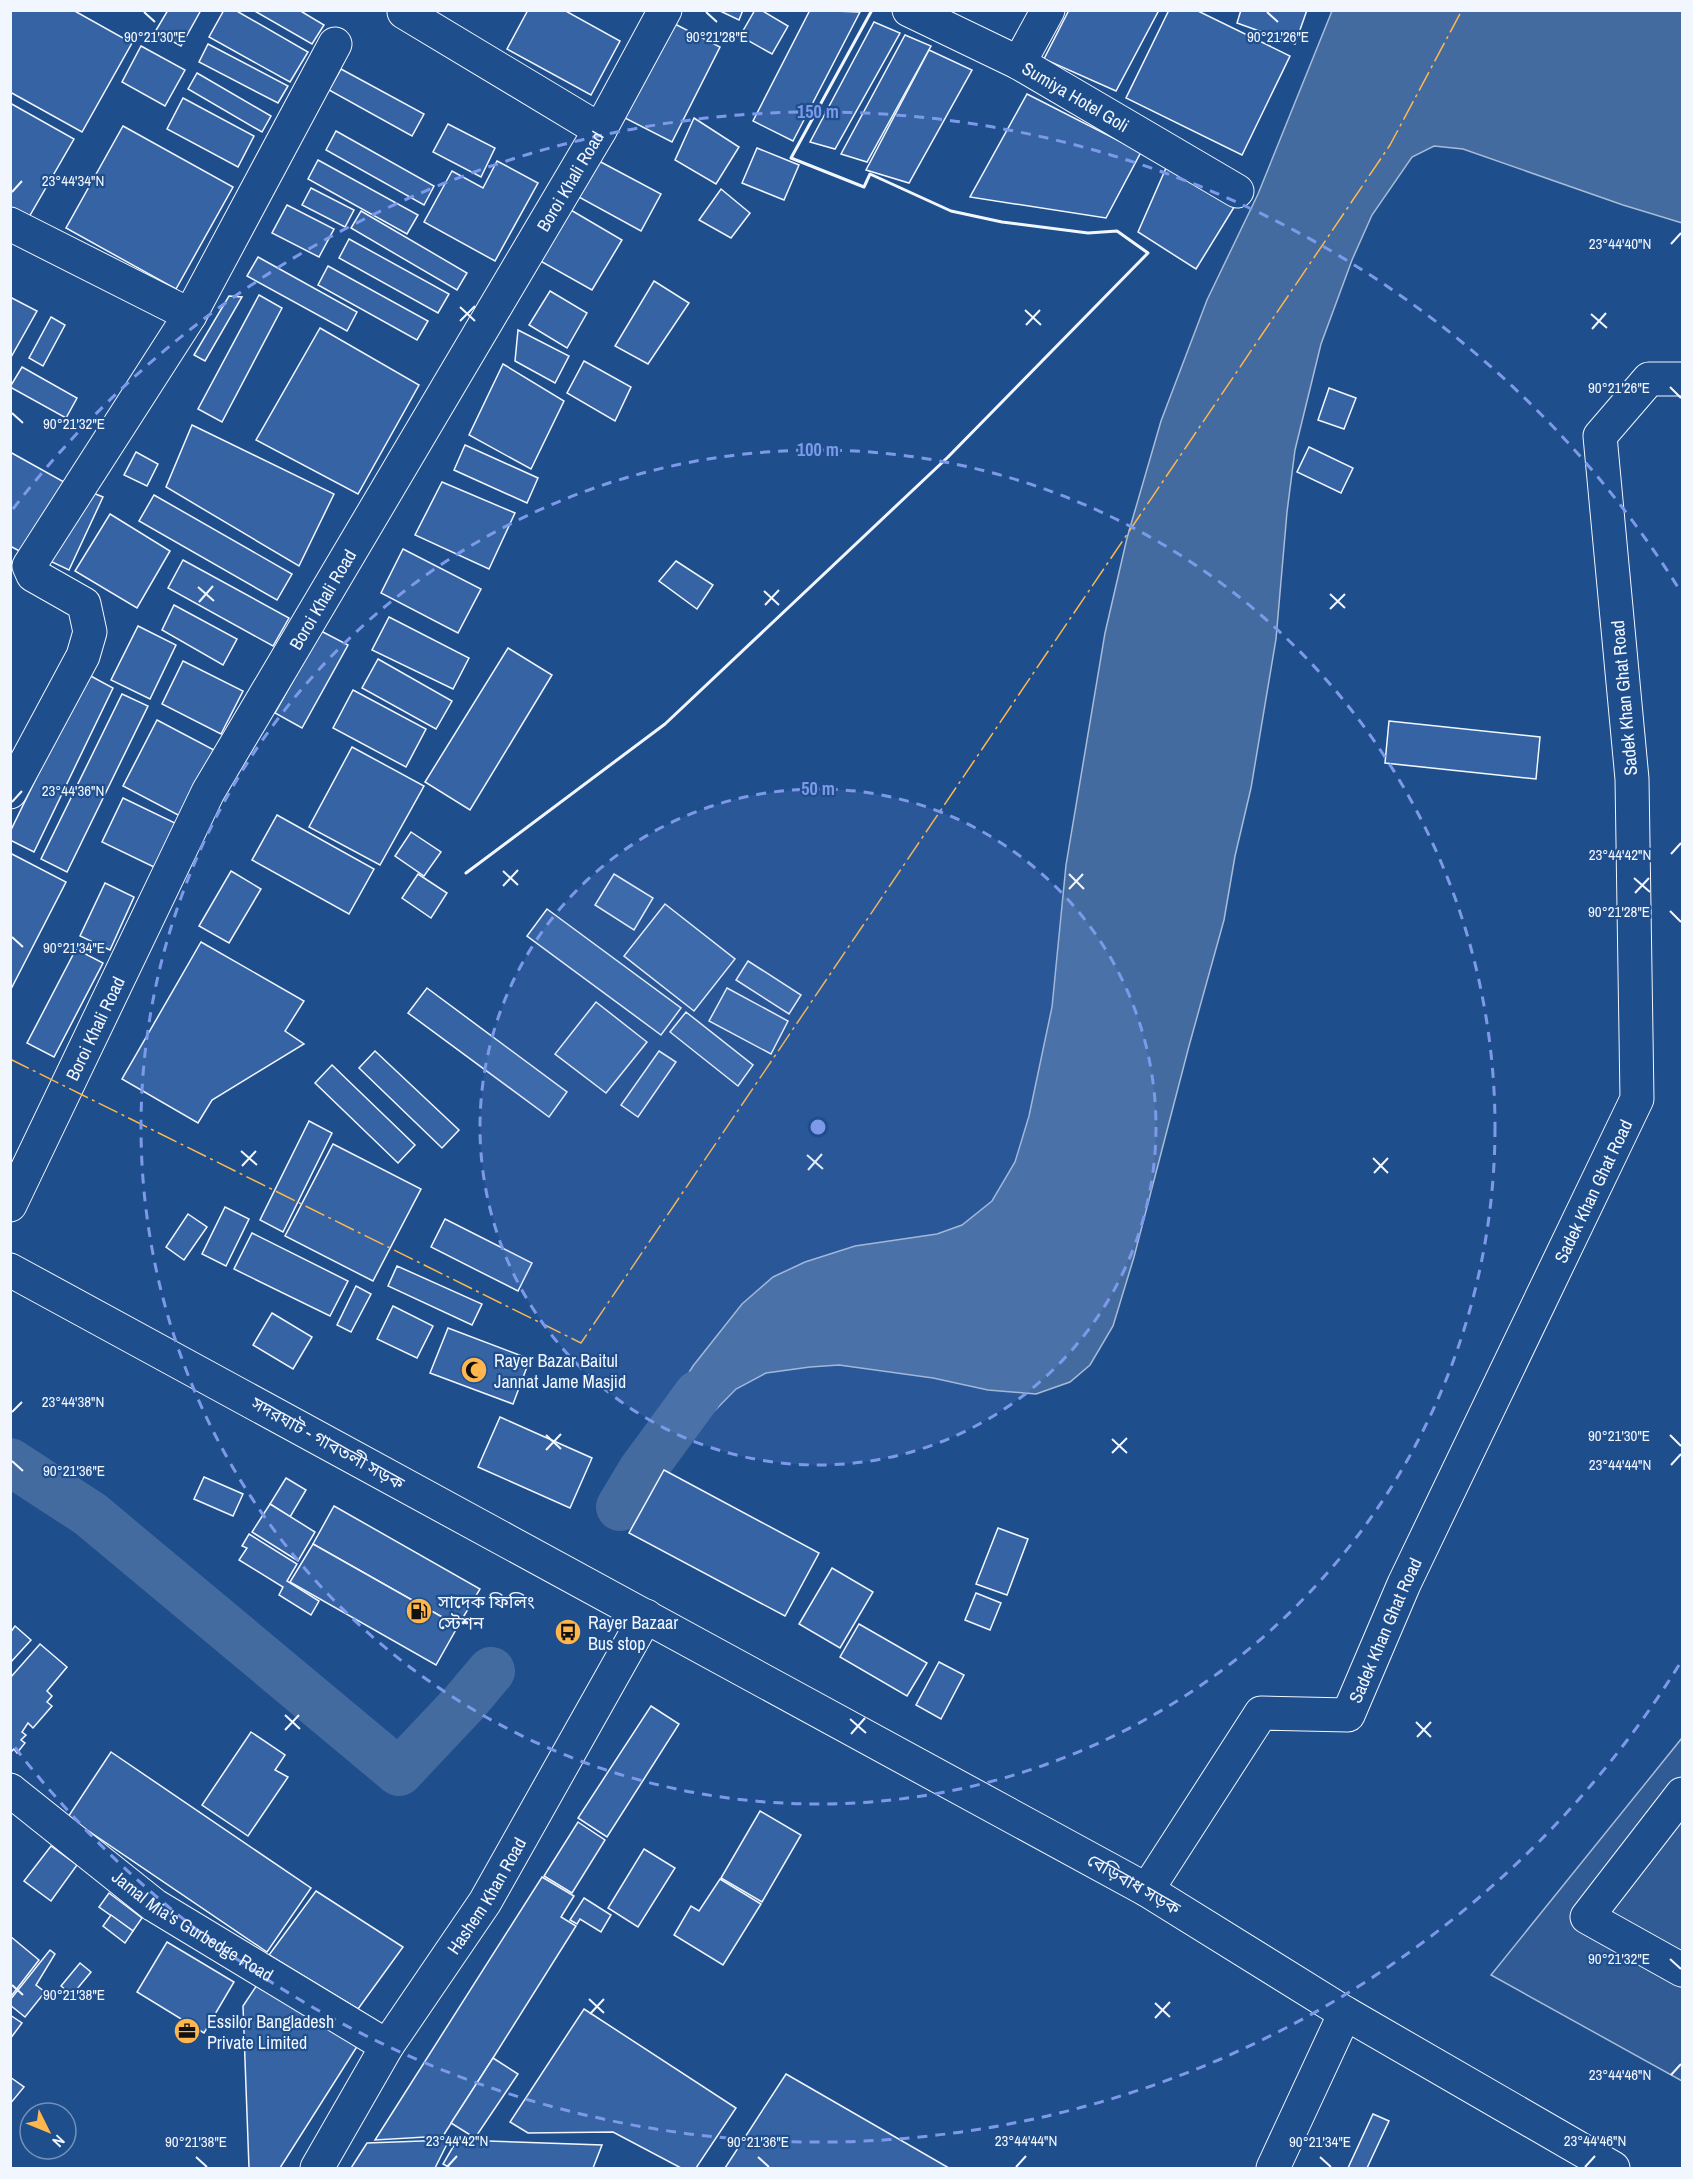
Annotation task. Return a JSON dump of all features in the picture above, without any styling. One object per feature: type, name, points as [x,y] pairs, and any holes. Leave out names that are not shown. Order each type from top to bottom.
[{"type":"main road","name":"Boroi Khali Road","points":[[10,1204],[208,792],[600,130],[665,10]]},
{"type":"main road","name":"Sumiya Hotel Goli","points":[[909,10],[1019,63],[1237,191]]},
{"type":"main road","points":[[1019,63],[1048,10]]},
{"type":"main road","points":[[404,12],[600,130]]},
{"type":"main road","points":[[10,792],[83,656],[90,632],[84,604],[33,575],[29,566],[190,315],[335,44]]},
{"type":"main road","points":[[10,224],[190,315]]},
{"type":"main road","name":"Sadek Khan Ghat Road","points":[[1147,1890],[1261,1713],[1348,1715],[1404,1584],[1637,1099],[1632,779],[1600,436],[1648,380],[1683,379]]},
{"type":"main road","name":"সদরঘাট - গাবতলী সড়ক","points":[[10,1270],[646,1616]]},
{"type":"main road","name":"বেড়িবাধ সড়ক","points":[[646,1616],[1147,1890],[1345,2013],[1613,2169]]},
{"type":"main road","name":"Hashem Khan Road","points":[[317,2169],[387,2046],[485,1902],[646,1616]]},
{"type":"main road","name":"Jamal Mia's Gurbedge Road","points":[[10,1790],[154,1905],[387,2046]]},
{"type":"main road","points":[[1683,1794],[1587,1917],[1683,1970]]},
{"type":"main road","points":[[1273,2169],[1345,2013]]},
{"type":"shaded area","points":[[1332,11],[1682,11],[1682,223],[1623,205],[1463,149],[1434,146],[1412,157],[1372,215],[1352,260],[1321,344],[1295,450],[1276,639],[1251,788],[1235,856],[1224,920],[1134,1257],[1113,1326],[1090,1365],[1070,1382],[1036,1394],[988,1390],[933,1378],[839,1365],[766,1373],[736,1389],[680,1446],[670,1452],[660,1450],[658,1442],[678,1390],[693,1366],[742,1304],[773,1277],[805,1262],[855,1246],[937,1234],[962,1225],[992,1201],[1015,1162],[1029,1116],[1052,1007],[1066,865],[1105,633],[1127,538],[1161,421],[1207,300],[1258,194]]},
{"type":"shaded area","points":[[1682,1738],[1682,2081],[1491,1975]]},
{"type":"building","points":[[10,10],[73,10],[132,43],[82,132],[10,92]]},
{"type":"building","points":[[168,10],[201,10],[181,46],[155,32]]},
{"type":"building","points":[[224,10],[235,10],[308,52],[290,82],[209,37]]},
{"type":"building","points":[[253,10],[299,10],[324,25],[312,44]]},
{"type":"building","points":[[528,10],[564,10],[620,41],[591,95],[507,49]]},
{"type":"building","points":[[718,10],[743,10],[739,20]]},
{"type":"building","points":[[755,10],[761,10],[788,26],[772,54],[740,36]]},
{"type":"building","points":[[810,10],[860,12],[793,141],[753,121]]},
{"type":"building","points":[[1069,10],[1159,10],[1116,91],[1044,59]]},
{"type":"building","points":[[1169,10],[1196,10],[1290,56],[1242,155],[1126,98]]},
{"type":"building","points":[[1241,10],[1307,10],[1295,44],[1237,23]]},
{"type":"building","points":[[669,21],[720,47],[672,142],[621,116]]},
{"type":"building","points":[[874,22],[900,33],[835,149],[810,142]]},
{"type":"building","points":[[905,35],[931,46],[867,162],[841,154]]},
{"type":"building","points":[[208,44],[288,86],[278,103],[199,62]]},
{"type":"building","points":[[141,46],[185,70],[165,106],[122,82]]},
{"type":"building","points":[[929,50],[972,70],[909,183],[866,170]]},
{"type":"building","points":[[341,69],[424,114],[412,136],[329,90]]},
{"type":"building","points":[[197,73],[271,116],[262,132],[188,89]]},
{"type":"building","points":[[1027,94],[1141,152],[1106,218],[970,197]]},
{"type":"building","points":[[183,98],[254,136],[238,167],[167,129]]},
{"type":"building","points":[[10,103],[74,139],[29,217],[10,207]]},
{"type":"building","points":[[694,118],[739,147],[716,184],[675,160]]},
{"type":"building","points":[[448,124],[495,148],[481,177],[433,152]]},
{"type":"building","points":[[123,126],[233,187],[176,289],[66,228]]},
{"type":"building","points":[[336,131],[434,186],[424,205],[326,150]]},
{"type":"building","points":[[757,148],[799,165],[784,200],[742,183]]},
{"type":"building","points":[[318,160],[418,215],[407,234],[308,179]]},
{"type":"building","points":[[597,160],[661,194],[641,231],[577,196]]},
{"type":"building","points":[[497,161],[538,183],[495,261],[424,222],[452,171],[483,188]]},
{"type":"building","points":[[1166,168],[1236,204],[1196,269],[1138,232]]},
{"type":"building","points":[[311,188],[354,210],[345,227],[302,205]]},
{"type":"building","points":[[721,189],[750,213],[731,238],[699,220]]},
{"type":"building","points":[[287,205],[334,229],[319,257],[272,233]]},
{"type":"building","points":[[564,206],[622,240],[592,290],[535,258]]},
{"type":"building","points":[[361,211],[467,273],[457,290],[351,228]]},
{"type":"building","points":[[349,239],[449,294],[438,313],[339,258]]},
{"type":"building","points":[[258,257],[357,312],[347,331],[247,276]]},
{"type":"building","points":[[328,266],[428,321],[417,340],[318,285]]},
{"type":"building","points":[[654,281],[689,303],[648,364],[615,346]]},
{"type":"building","points":[[550,291],[587,313],[567,348],[529,325]]},
{"type":"building","points":[[259,295],[282,308],[222,422],[198,409]]},
{"type":"building","points":[[229,296],[242,297],[205,361],[194,355]]},
{"type":"building","points":[[10,297],[37,311],[10,359]]},
{"type":"building","points":[[51,317],[65,325],[43,366],[29,358]]},
{"type":"building","points":[[320,328],[419,385],[358,494],[256,440]]},
{"type":"building","points":[[518,330],[569,356],[555,383],[515,361]]},
{"type":"building","points":[[584,361],[631,387],[615,421],[567,393]]},
{"type":"building","points":[[503,364],[564,401],[531,469],[469,435]]},
{"type":"building","points":[[22,367],[77,398],[66,418],[10,387]]},
{"type":"building","points":[[1329,388],[1356,398],[1344,429],[1318,420]]},
{"type":"building","points":[[192,425],[334,494],[299,566],[166,487]]},
{"type":"building","points":[[465,445],[538,478],[527,503],[454,470]]},
{"type":"building","points":[[1309,447],[1353,468],[1341,493],[1297,472]]},
{"type":"building","points":[[10,452],[64,482],[25,554],[10,546]]},
{"type":"building","points":[[136,452],[158,464],[147,486],[124,475]]},
{"type":"building","points":[[442,482],[515,513],[489,569],[415,535]]},
{"type":"building","points":[[83,489],[103,497],[69,570],[50,561]]},
{"type":"building","points":[[154,495],[292,574],[277,600],[139,521]]},
{"type":"building","points":[[110,514],[170,551],[137,608],[75,571]]},
{"type":"building","points":[[403,549],[481,589],[458,633],[381,593]]},
{"type":"building","points":[[183,560],[289,618],[273,646],[168,588]]},
{"type":"building","points":[[676,561],[713,585],[697,609],[659,581]]},
{"type":"building","points":[[174,605],[237,639],[223,665],[162,630]]},
{"type":"building","points":[[389,617],[469,658],[453,689],[372,650]]},
{"type":"building","points":[[138,626],[176,645],[150,699],[111,680]]},
{"type":"building","points":[[321,631],[348,645],[302,728],[275,713]]},
{"type":"building","points":[[508,648],[552,675],[470,810],[425,782]]},
{"type":"building","points":[[378,659],[452,701],[436,729],[362,688]]},
{"type":"building","points":[[183,661],[243,691],[221,734],[162,704]]},
{"type":"building","points":[[87,674],[113,688],[34,852],[10,840],[10,832]]},
{"type":"building","points":[[353,690],[426,729],[406,767],[333,728]]},
{"type":"building","points":[[122,694],[148,706],[67,872],[41,859]]},
{"type":"building","points":[[157,720],[214,750],[180,816],[123,786]]},
{"type":"building","points":[[1389,721],[1540,737],[1536,779],[1385,763]]},
{"type":"building","points":[[352,747],[424,786],[380,865],[309,827]]},
{"type":"building","points":[[123,798],[177,824],[156,868],[102,842]]},
{"type":"building","points":[[277,815],[374,869],[349,914],[252,860]]},
{"type":"building","points":[[411,832],[441,852],[424,876],[395,856]]},
{"type":"building","points":[[10,853],[66,882],[10,991]]},
{"type":"building","points":[[231,871],[261,889],[229,943],[199,926]]},
{"type":"building","points":[[418,874],[447,893],[431,918],[402,898]]},
{"type":"building","points":[[614,874],[653,898],[634,930],[595,905]]},
{"type":"building","points":[[105,883],[134,897],[110,950],[80,936]]},
{"type":"building","points":[[665,904],[735,959],[694,1011],[624,956]]},
{"type":"building","points":[[547,909],[681,1008],[661,1035],[527,936]]},
{"type":"building","points":[[201,942],[304,1001],[285,1031],[304,1044],[212,1100],[198,1123],[122,1079]]},
{"type":"building","points":[[76,949],[103,963],[54,1057],[27,1043]]},
{"type":"building","points":[[748,961],[801,995],[789,1014],[736,980]]},
{"type":"building","points":[[427,988],[567,1092],[549,1117],[408,1013]]},
{"type":"building","points":[[727,988],[788,1021],[771,1054],[709,1021]]},
{"type":"building","points":[[596,1002],[647,1042],[606,1093],[555,1054]]},
{"type":"building","points":[[686,1012],[753,1065],[738,1086],[670,1032]]},
{"type":"building","points":[[375,1051],[459,1130],[442,1148],[359,1068]]},
{"type":"building","points":[[659,1051],[676,1062],[638,1117],[621,1105]]},
{"type":"building","points":[[332,1065],[415,1145],[398,1163],[315,1083]]},
{"type":"building","points":[[309,1121],[332,1133],[283,1232],[260,1220]]},
{"type":"building","points":[[333,1144],[421,1189],[373,1281],[285,1236]]},
{"type":"building","points":[[225,1207],[249,1219],[226,1266],[202,1254]]},
{"type":"building","points":[[188,1214],[207,1227],[184,1260],[166,1247]]},
{"type":"building","points":[[445,1219],[532,1263],[518,1291],[431,1247]]},
{"type":"building","points":[[252,1233],[348,1281],[330,1316],[234,1269]]},
{"type":"building","points":[[397,1266],[482,1304],[472,1325],[388,1286]]},
{"type":"building","points":[[356,1286],[371,1294],[351,1332],[337,1325]]},
{"type":"building","points":[[393,1306],[433,1326],[417,1358],[377,1339]]},
{"type":"building","points":[[272,1313],[312,1337],[293,1369],[253,1345]]},
{"type":"building","points":[[448,1328],[530,1359],[513,1404],[430,1373]]},
{"type":"building","points":[[500,1417],[592,1458],[570,1508],[478,1467]]},
{"type":"building","points":[[664,1470],[819,1553],[785,1616],[629,1533]]},
{"type":"building","points":[[204,1477],[243,1494],[233,1516],[194,1499]]},
{"type":"building","points":[[286,1478],[306,1490],[290,1517],[270,1504]]},
{"type":"building","points":[[270,1504],[315,1532],[298,1561],[252,1532]]},
{"type":"building","points":[[334,1506],[480,1589],[458,1626],[313,1544]]},
{"type":"building","points":[[998,1528],[1028,1539],[1007,1595],[976,1584]]},
{"type":"building","points":[[249,1534],[297,1564],[287,1581],[319,1601],[311,1615],[279,1595],[283,1587],[239,1560],[247,1548],[242,1546]]},
{"type":"building","points":[[313,1544],[458,1626],[436,1665],[290,1582]]},
{"type":"building","points":[[832,1568],[873,1592],[840,1648],[799,1624]]},
{"type":"building","points":[[976,1593],[1001,1603],[990,1630],[965,1620]]},
{"type":"building","points":[[859,1624],[927,1663],[907,1696],[840,1657]]},
{"type":"building","points":[[15,1626],[31,1640],[10,1663],[10,1633]]},
{"type":"building","points":[[40,1644],[67,1667],[47,1691],[52,1696],[47,1702],[52,1706],[33,1728],[28,1723],[22,1732],[26,1735],[21,1740],[25,1743],[17,1753],[14,1749],[10,1753],[10,1678]]},
{"type":"building","points":[[939,1662],[964,1675],[941,1719],[916,1705]]},
{"type":"building","points":[[651,1706],[679,1724],[607,1837],[578,1818]]},
{"type":"building","points":[[251,1732],[285,1755],[275,1770],[288,1777],[248,1836],[202,1805]]},
{"type":"building","points":[[111,1752],[311,1888],[267,1952],[68,1817]]},
{"type":"building","points":[[760,1811],[801,1835],[762,1902],[721,1878]]},
{"type":"building","points":[[578,1822],[605,1840],[572,1893],[544,1876]]},
{"type":"building","points":[[51,1846],[77,1865],[51,1901],[24,1881]]},
{"type":"building","points":[[644,1849],[675,1868],[638,1927],[608,1908]]},
{"type":"building","points":[[542,1877],[574,1896],[561,1917],[576,1926],[493,2058],[443,2136],[375,2140]]},
{"type":"building","points":[[720,1879],[761,1904],[723,1965],[674,1935],[691,1906],[699,1911]]},
{"type":"building","points":[[316,1891],[403,1947],[358,2009],[269,1955]]},
{"type":"building","points":[[109,1893],[142,1918],[133,1931],[99,1907]]},
{"type":"building","points":[[584,1898],[611,1915],[601,1932],[580,1919],[577,1924],[570,1920]]},
{"type":"building","points":[[111,1915],[133,1931],[125,1943],[103,1926]]},
{"type":"building","points":[[10,1936],[39,1960],[12,1995],[10,1994]]},
{"type":"building","points":[[167,1942],[234,1982],[204,2033],[137,1992]]},
{"type":"building","points":[[50,1950],[55,1954],[36,1985],[45,1992],[25,2017],[10,2005],[10,2000]]},
{"type":"building","points":[[80,1963],[91,1972],[72,1995],[61,1986]]},
{"type":"building","points":[[259,1982],[358,2045],[280,2168],[249,2168],[243,2006]]},
{"type":"building","points":[[584,2009],[736,2108],[696,2168],[681,2168],[613,2132],[528,2133],[510,2122]]},
{"type":"building","points":[[10,2015],[22,2023],[10,2039]]},
{"type":"building","points":[[493,2058],[518,2074],[475,2138],[451,2123]]},
{"type":"building","points":[[786,2074],[949,2168],[725,2168]]},
{"type":"building","points":[[10,2077],[24,2087],[10,2104]]},
{"type":"building","points":[[1373,2114],[1389,2121],[1367,2168],[1348,2168]]},
{"type":"building","points":[[449,2140],[435,2168],[351,2168],[367,2143]]},
{"type":"building","points":[[457,2140],[602,2145],[593,2168],[450,2168],[443,2164]]},
{"type":"waterway","points":[[620,1507],[641,1472],[698,1394]]},
{"type":"waterway","points":[[10,1462],[90,1514],[399,1772],[491,1671]]},
{"type":"wall","points":[[466,873],[665,724],[948,457],[1148,253],[1117,231],[1088,233],[1002,222],[951,211],[870,174],[864,187],[791,158],[872,10]]},
{"type":"power","points":[[10,1059],[581,1343],[1390,145],[1462,10]]},
{"type":"place","name":"Rayer Bazar Baitul Jannat Jame Masjid","points":[[474,1370]]},
{"type":"place","name":"সাদেক ফিলিং স্টেশন","points":[[419,1611]]},
{"type":"place","name":"Rayer Bazaar Bus stop","points":[[568,1632]]},
{"type":"place","name":"Essilor Bangladesh Private Limited","points":[[187,2031]]}]
